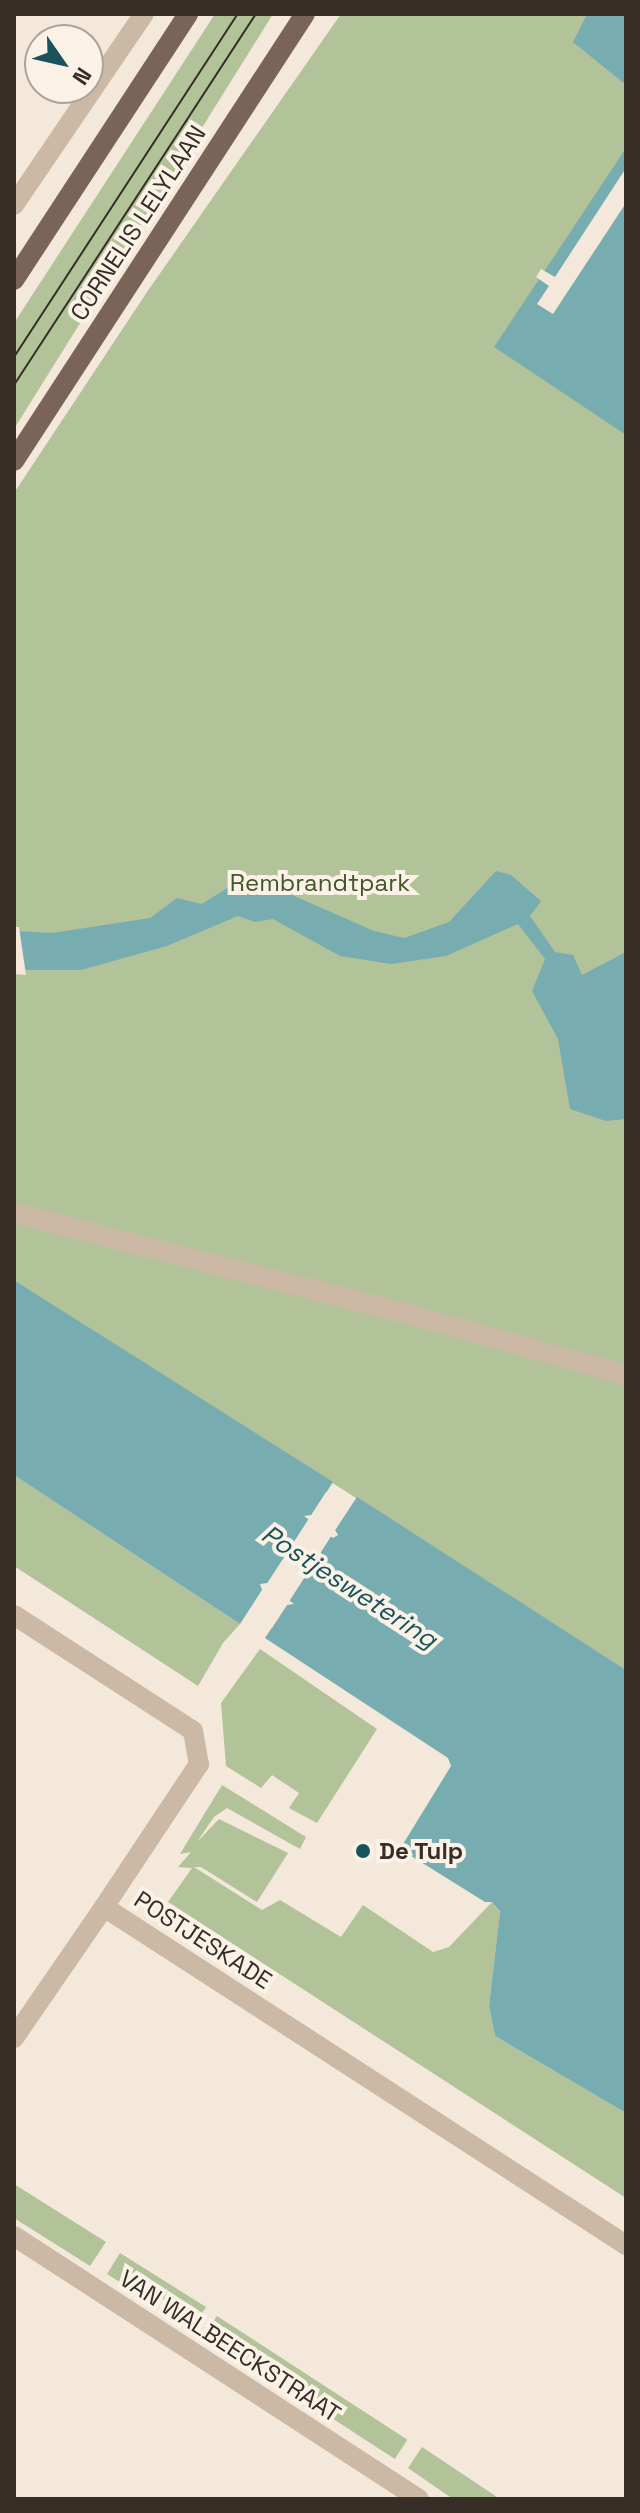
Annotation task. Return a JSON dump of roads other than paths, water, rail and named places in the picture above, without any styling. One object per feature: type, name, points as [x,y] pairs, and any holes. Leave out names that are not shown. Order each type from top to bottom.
[{"type":"main road","points":[[14,280],[188,14]]},
{"type":"main road","name":"CORNELIS LELYLAAN","points":[[14,461],[305,14]]},
{"type":"street","points":[[14,205],[144,14]]},
{"type":"street","points":[[14,1213],[404,1313],[626,1375]]},
{"type":"street","name":"POSTJESKADE","points":[[14,1615],[193,1731],[199,1764],[104,1907],[626,2245]]},
{"type":"street","points":[[14,2038],[21,2012],[104,1907]]},
{"type":"street","name":"VAN WALBEECKSTRAAT","points":[[14,2236],[419,2499]]},
{"type":"water","points":[[587,14],[626,14],[626,85],[573,42]]},
{"type":"water","points":[[626,148],[626,435],[494,347]]},
{"type":"water","points":[[496,871],[511,875],[541,901],[530,916],[555,952],[573,955],[582,975],[626,952],[626,1119],[606,1121],[570,1109],[558,1039],[532,991],[545,959],[518,924],[446,956],[391,964],[340,956],[273,919],[255,922],[238,916],[167,946],[81,970],[14,970],[14,931],[52,933],[150,918],[177,898],[202,904],[240,880],[267,884],[374,931],[404,938],[449,922]]},
{"type":"water","name":"Postjeswetering","points":[[14,1280],[333,1482],[312,1515],[304,1516],[333,1538],[338,1535],[335,1530],[357,1497],[626,1670],[626,2113],[495,2036],[489,2006],[500,1912],[492,1902],[485,1902],[400,1849],[451,1766],[448,1758],[265,1638],[287,1605],[294,1604],[267,1583],[260,1584],[262,1590],[240,1624],[14,1475]]},
{"type":"tram line","points":[[14,357],[238,14]]},
{"type":"tram line","points":[[14,385],[256,14]]},
{"type":"place","name":"De Tulp","points":[[363,1851]]},
{"type":"park label","name":"Rembrandtpark","points":[[320,883]]}]
